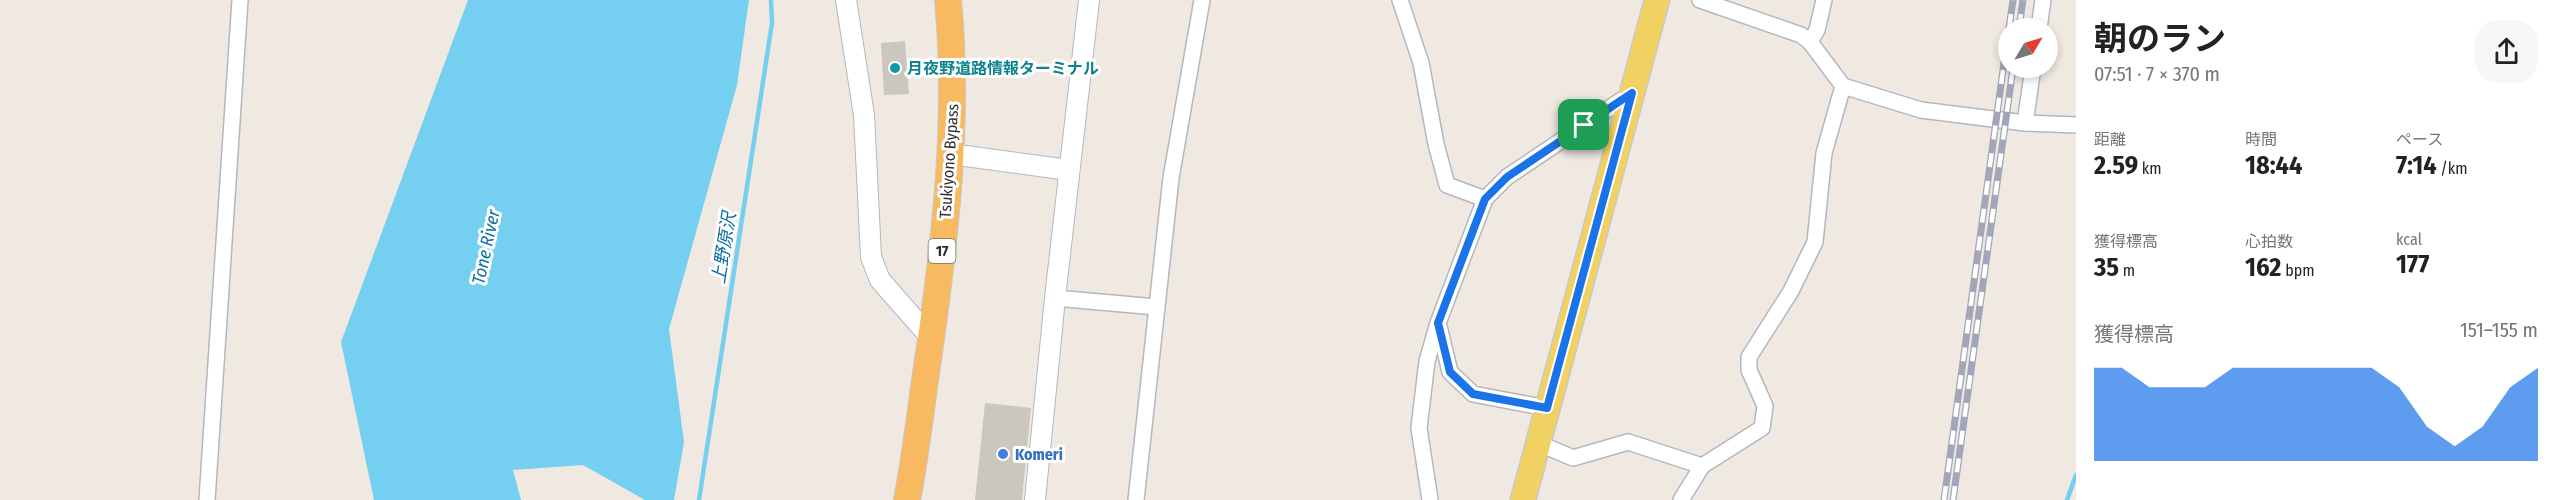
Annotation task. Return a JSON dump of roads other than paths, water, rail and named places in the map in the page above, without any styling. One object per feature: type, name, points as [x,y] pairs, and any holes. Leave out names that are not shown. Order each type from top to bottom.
[{"type":"highway","name":"Tsukiyono Bypass","points":[[907,500],[946,221],[953,76],[948,0]]},
{"type":"main road","points":[[1523,500],[1657,0]]},
{"type":"street","points":[[207,500],[240,0]]},
{"type":"street","points":[[846,0],[864,115],[871,258],[880,280],[931,338]]},
{"type":"street","points":[[1035,500],[1055,298],[1089,0]]},
{"type":"street","points":[[1136,500],[1171,178],[1202,0]]},
{"type":"street","points":[[1400,0],[1421,63],[1436,144],[1447,185],[1485,199]]},
{"type":"street","points":[[1700,0],[1792,31],[1810,42],[1843,86],[1921,110],[2025,123],[2076,125]]},
{"type":"street","points":[[1810,42],[1817,30],[1824,0]]},
{"type":"street","points":[[2040,18],[2043,0]]},
{"type":"street","points":[[2025,123],[2032,78]]},
{"type":"street","points":[[1680,500],[1702,466],[1762,428],[1765,406],[1749,370],[1749,357],[1791,291],[1815,242],[1824,153],[1843,86]]},
{"type":"street","points":[[1430,500],[1419,428],[1427,361],[1438,323],[1485,199],[1507,177],[1632,93]]},
{"type":"street","points":[[951,154],[1069,170]]},
{"type":"street","points":[[1055,298],[1156,307]]},
{"type":"street","points":[[1438,323],[1450,372],[1473,394],[1547,408]]},
{"type":"street","points":[[1538,443],[1574,458],[1628,442],[1702,466]]},
{"type":"water","name":"Tone River","points":[[468,0],[749,0],[737,85],[669,329],[684,442],[674,500],[645,500],[583,465],[513,470],[521,500],[374,500],[341,342]]},
{"type":"waterway","name":"上野原沢","points":[[699,500],[772,23],[771,0]]},
{"type":"waterway","points":[[2067,500],[2076,475]]},
{"type":"railway","points":[[2010,18],[2013,0]]},
{"type":"railway","points":[[2020,18],[2023,0]]},
{"type":"railway","points":[[1944,500],[2002,78]]},
{"type":"railway","points":[[1953,500],[2012,78]]},
{"type":"place","name":"月夜野道路情報ターミナル","points":[[895,68]]},
{"type":"place","name":"Komeri","points":[[1003,454]]}]
